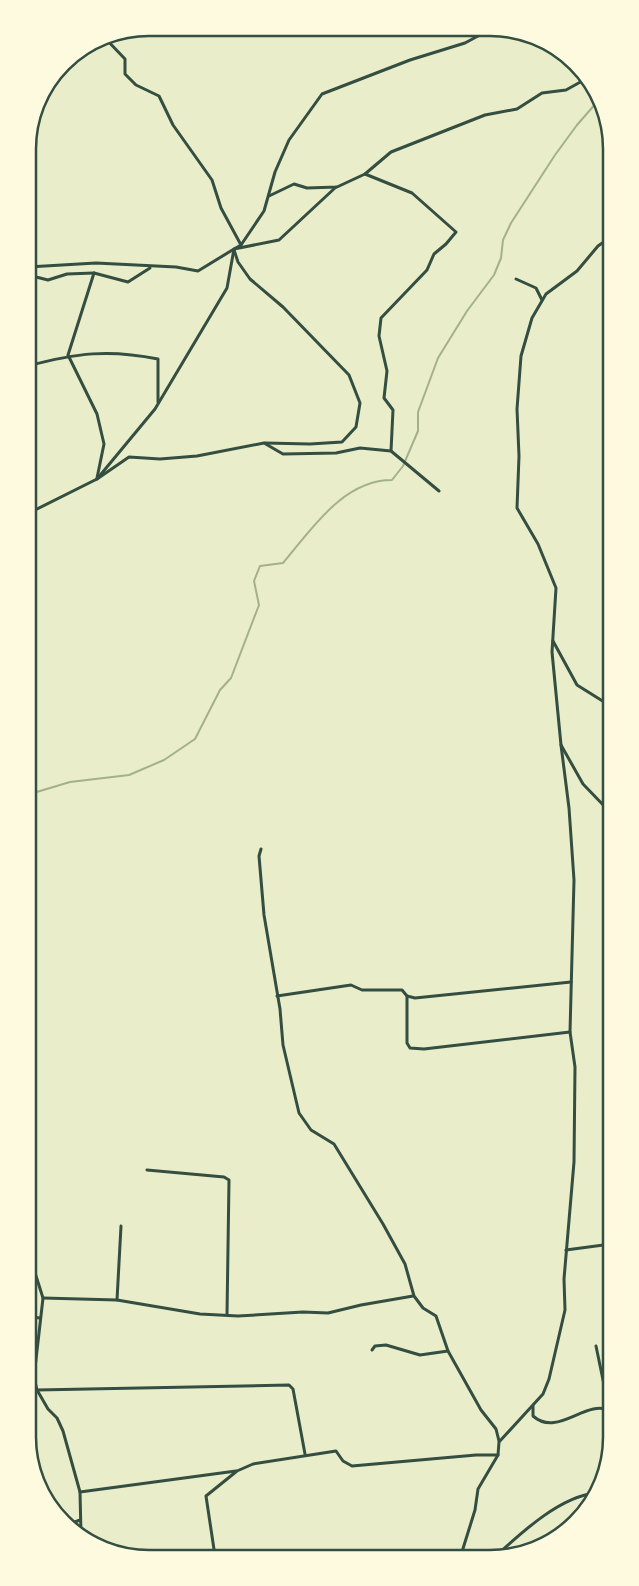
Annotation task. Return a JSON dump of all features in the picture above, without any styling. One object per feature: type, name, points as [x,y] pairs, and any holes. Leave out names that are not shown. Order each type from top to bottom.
[{"type":"street","points":[[36,267],[96,263],[198,270],[241,245],[264,211],[275,172],[289,140],[322,94],[410,60],[465,43],[478,36]]},
{"type":"street","points":[[110,43],[125,59],[125,74],[136,85],[159,96],[173,125],[212,180],[221,208],[241,245]]},
{"type":"street","points":[[234,249],[279,240],[337,187],[365,174],[391,152],[485,115],[517,109],[542,93],[566,90],[580,82]]},
{"type":"street","points":[[365,174],[412,194],[456,232],[434,254],[427,270],[381,318],[379,336],[387,371],[384,398],[393,410],[391,451]]},
{"type":"street","points":[[268,196],[294,184],[307,188],[337,187]]},
{"type":"street","points":[[499,1442],[543,1394],[549,1379],[565,1310],[564,1278],[574,1162],[575,1067],[570,1032],[574,880],[569,808],[561,745],[552,638],[556,588],[538,544],[517,508],[519,456],[517,408],[521,356],[532,318],[546,294],[577,271],[603,242]]},
{"type":"street","points":[[97,479],[158,404],[227,288],[234,249]]},
{"type":"street","points":[[36,510],[97,479],[129,457],[160,459],[197,456],[264,443],[310,444],[342,442],[356,427],[360,403],[349,375],[283,308],[250,279],[238,262],[234,249]]},
{"type":"street","points":[[36,277],[48,280],[67,274],[94,273],[128,282],[152,267]]},
{"type":"street","points":[[94,273],[68,355],[97,414],[104,444],[97,479]]},
{"type":"street","points":[[516,280],[536,288],[542,300]]},
{"type":"street","points":[[36,364],[68,355],[87,353],[138,355],[158,359],[158,404]]},
{"type":"street","points":[[264,443],[283,454],[336,453],[360,448],[391,451],[439,491]]},
{"type":"street","points":[[552,638],[577,685],[603,701]]},
{"type":"street","points":[[561,745],[583,784],[603,805]]},
{"type":"street","points":[[261,849],[259,856],[264,915],[283,1046],[299,1113],[311,1130],[334,1144],[405,1264],[414,1296],[423,1308],[436,1316],[448,1351],[481,1410],[496,1429],[499,1442],[498,1455],[478,1489],[476,1510],[463,1550]]},
{"type":"street","points":[[277,996],[350,985],[362,990],[402,990],[407,996],[415,998],[571,982]]},
{"type":"street","points":[[407,996],[407,1043],[410,1048],[424,1049],[570,1032]]},
{"type":"street","points":[[147,1170],[224,1177],[229,1180],[227,1316]]},
{"type":"street","points":[[117,1300],[121,1226]]},
{"type":"street","points":[[566,1250],[603,1245]]},
{"type":"street","points":[[36,1277],[42,1298],[36,1343]]},
{"type":"street","points":[[42,1298],[117,1300],[200,1314],[227,1316],[303,1312],[328,1314],[361,1305],[414,1296]]},
{"type":"street","points":[[36,1318],[40,1318]]},
{"type":"street","points":[[372,1350],[375,1346],[386,1345],[420,1354],[448,1351]]},
{"type":"street","points":[[596,1346],[603,1378]]},
{"type":"street","points":[[37,1390],[289,1385],[293,1389],[305,1454]]},
{"type":"street","points":[[36,1386],[48,1409],[57,1418],[63,1431],[80,1492],[80,1526]]},
{"type":"street","points":[[533,1406],[533,1416],[538,1421],[548,1424],[566,1420],[586,1411],[603,1410]]},
{"type":"street","points":[[215,1550],[206,1496],[237,1471],[253,1464],[305,1454],[336,1451],[343,1461],[352,1466],[476,1455],[498,1455]]},
{"type":"street","points":[[80,1492],[237,1471]]},
{"type":"street","points":[[502,1549],[521,1532],[554,1510],[582,1494],[587,1494]]},
{"type":"street","points":[[75,1522],[80,1520]]},
{"type":"waterway","points":[[36,792],[70,782],[129,775],[164,760],[195,739],[220,690],[231,678],[259,605],[254,581],[260,566],[283,563],[317,522],[344,497],[358,488],[374,482],[392,480],[403,466],[418,431],[418,412],[438,358],[467,311],[494,275],[501,258],[503,240],[511,223],[555,155],[594,106]]}]
